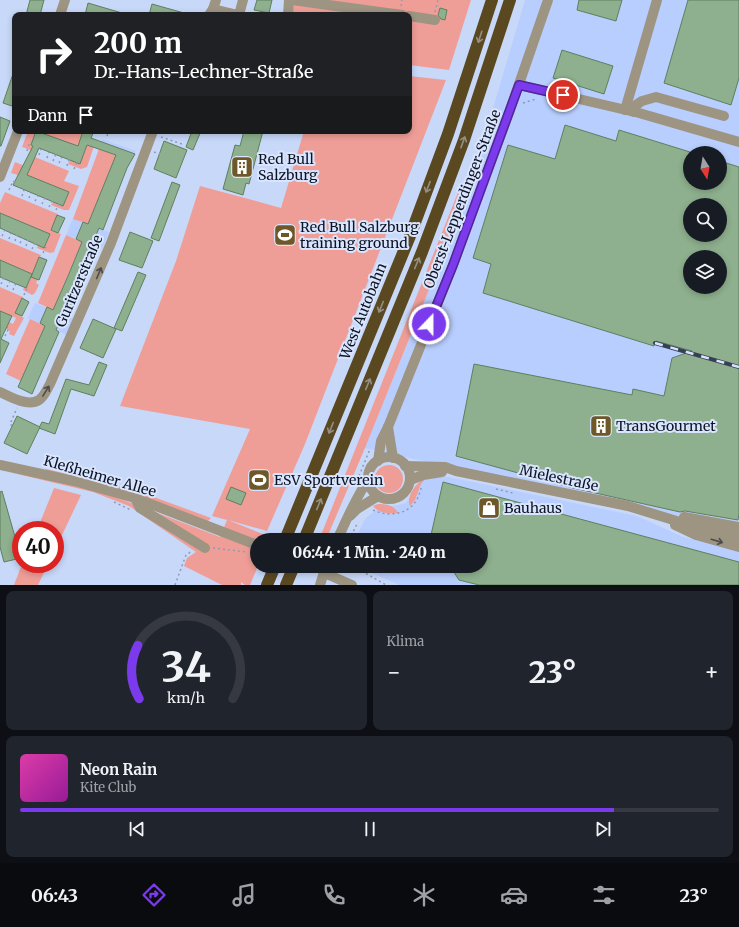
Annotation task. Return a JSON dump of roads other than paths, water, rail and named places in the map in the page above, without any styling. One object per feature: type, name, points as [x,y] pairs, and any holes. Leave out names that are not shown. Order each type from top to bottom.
[{"type":"highway","name":"West Autobahn","points":[[288,533],[410,236],[448,134],[492,0]]},
{"type":"highway","points":[[307,533],[422,252],[464,140],[510,0]]},
{"type":"highway","points":[[267,585],[271,573]]},
{"type":"highway","points":[[286,585],[291,573]]},
{"type":"street","points":[[61,12],[65,0]]},
{"type":"street","points":[[240,12],[243,0]]},
{"type":"street","points":[[288,12],[290,0],[380,12]]},
{"type":"street","name":"Oberst-Lepperdinger-Straße","points":[[354,519],[353,504],[368,480],[370,469],[378,461],[381,441],[453,265],[519,85],[548,0]]},
{"type":"street","points":[[630,111],[657,0]]},
{"type":"street","points":[[212,8],[227,12]]},
{"type":"street","points":[[412,16],[433,19]]},
{"type":"street","points":[[519,85],[630,111],[739,142]]},
{"type":"street","points":[[630,111],[642,101],[656,97],[724,116]]},
{"type":"street","points":[[0,177],[17,134]]},
{"type":"street","name":"Guritzerstraße","points":[[0,392],[23,402],[38,401],[43,396],[50,384],[111,243],[146,151],[156,134]]},
{"type":"street","points":[[388,427],[393,458]]},
{"type":"street","points":[[378,461],[388,458],[398,459],[408,470],[410,480]]},
{"type":"street","name":"Kleßheimer Allee","points":[[0,465],[74,481],[135,498],[250,542]]},
{"type":"street","name":"Mielestraße","points":[[405,466],[445,467],[456,471],[628,506],[690,525],[739,537]]},
{"type":"street","name":"Mielestraße","points":[[410,480],[435,472],[456,471]]},
{"type":"street","points":[[368,480],[373,492],[378,496]]},
{"type":"street","name":"Oberst-Lepperdinger-Straße","points":[[343,533],[354,519],[357,509],[370,505],[378,496],[388,499],[398,497],[406,490],[410,480]]},
{"type":"street","points":[[135,498],[140,508],[206,548]]},
{"type":"street","name":"Mielestraße","points":[[656,514],[678,516],[739,527]]},
{"type":"street","name":"Mielestraße","points":[[656,514],[688,532],[739,546]]},
{"type":"street","points":[[320,585],[327,573]]},
{"type":"street","points":[[331,573],[352,585]]},
{"type":"railway","points":[[655,343],[739,367]]},
{"type":"place","name":"Red Bull Salzburg","points":[[242,167]]},
{"type":"place","name":"Red Bull Salzburg training ground","points":[[285,235]]},
{"type":"place","name":"TransGourmet","points":[[601,426]]},
{"type":"place","name":"ESV Sportverein","points":[[259,480]]},
{"type":"place","name":"Bauhaus","points":[[489,508]]}]
